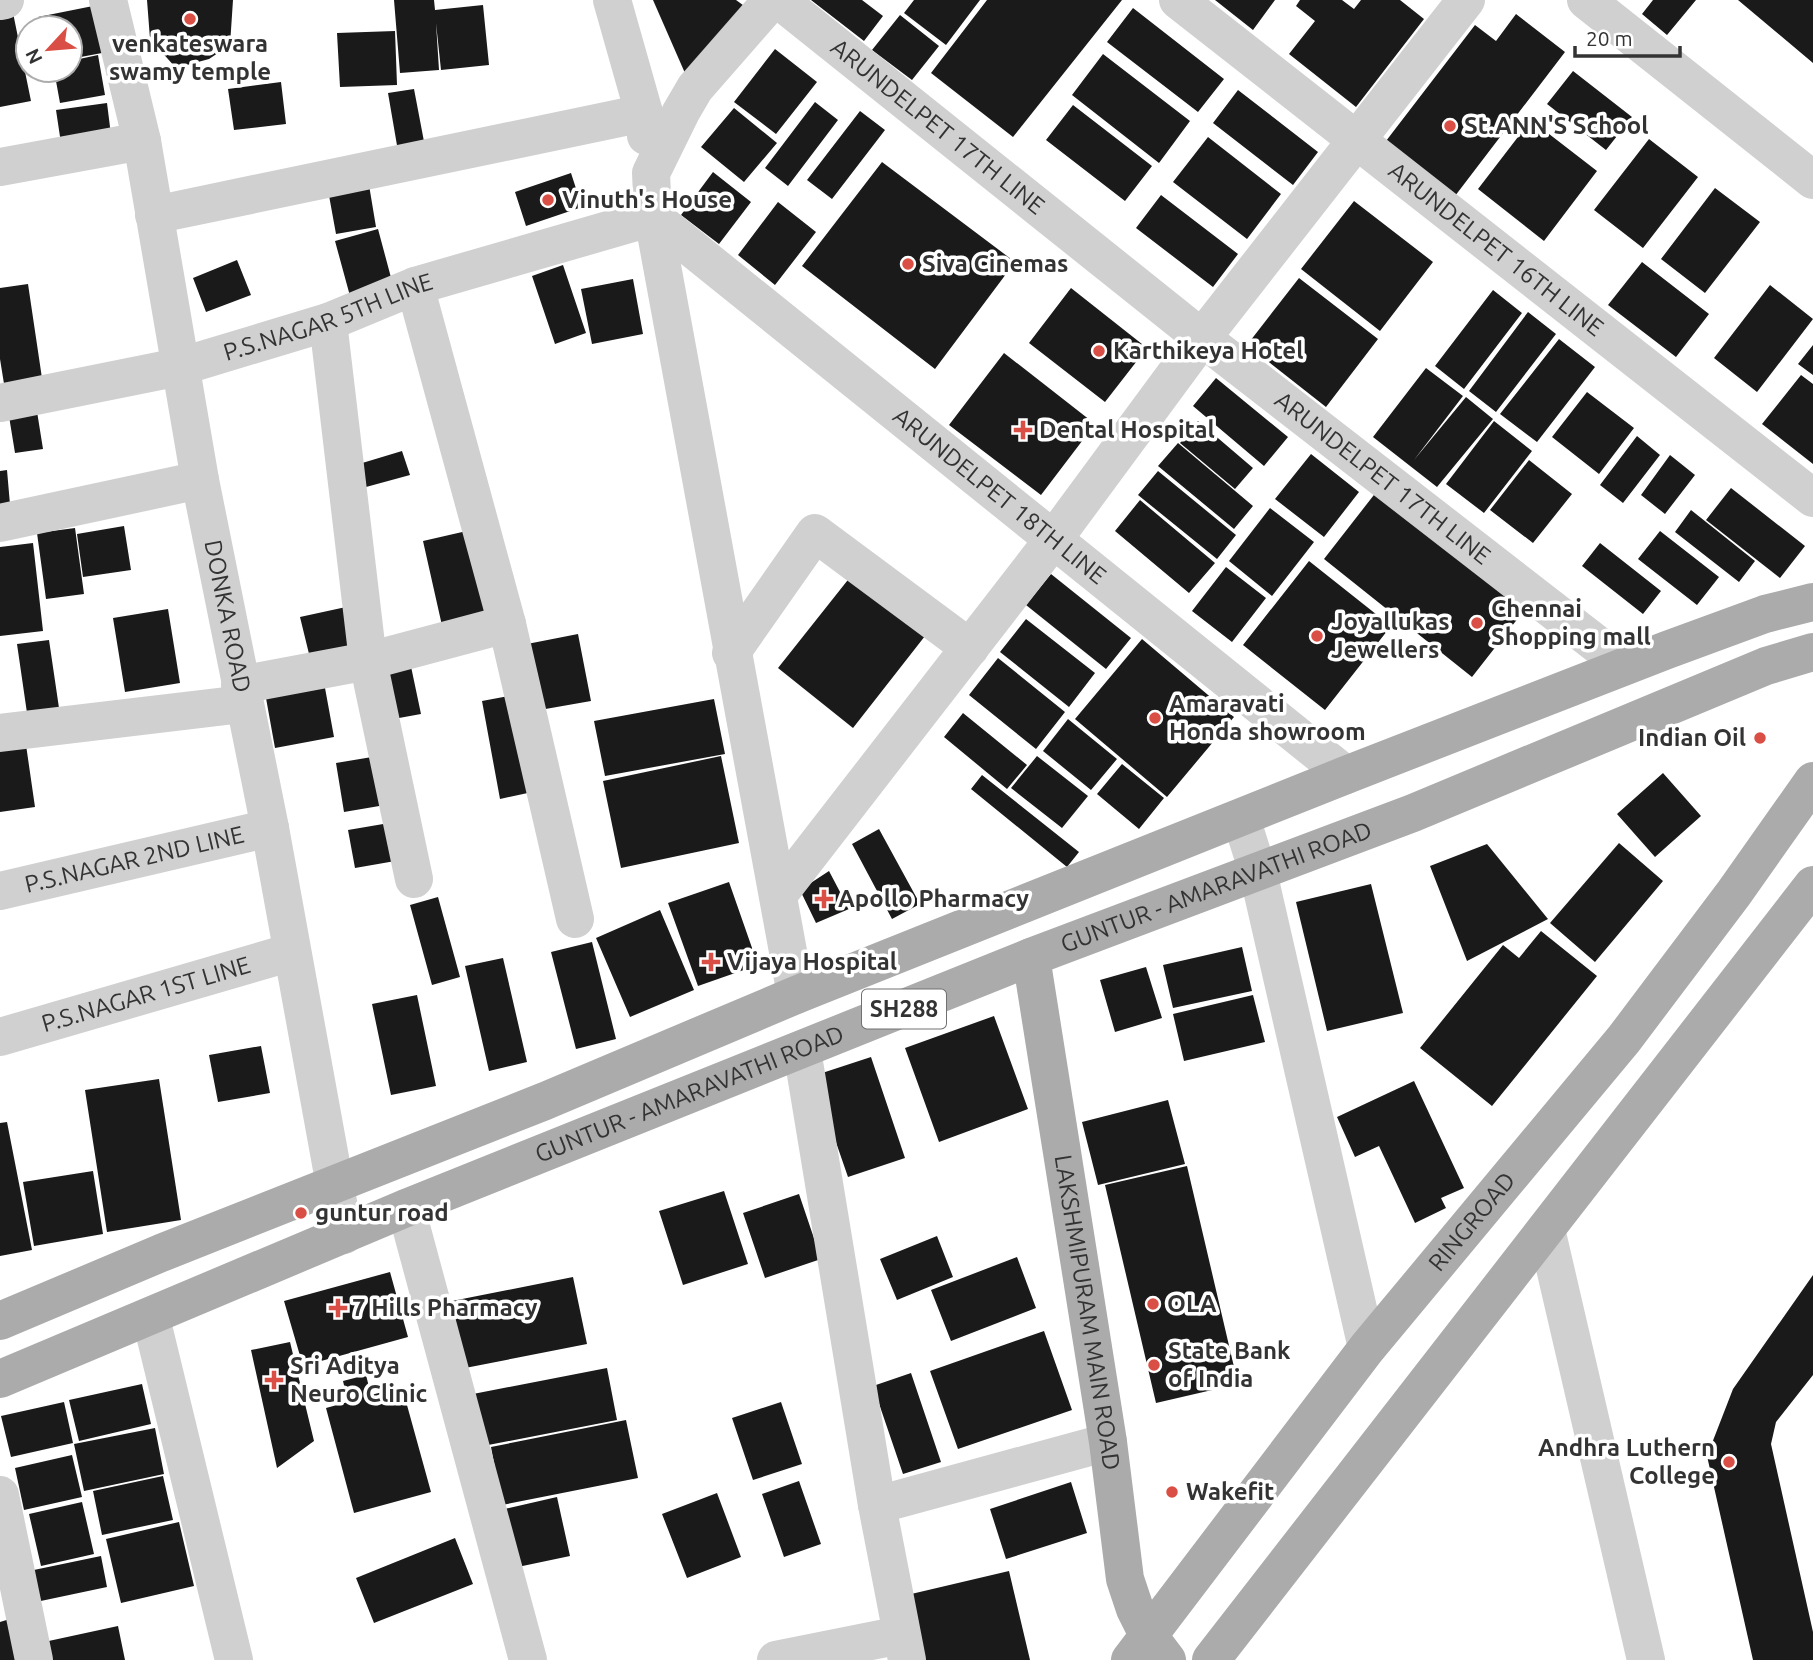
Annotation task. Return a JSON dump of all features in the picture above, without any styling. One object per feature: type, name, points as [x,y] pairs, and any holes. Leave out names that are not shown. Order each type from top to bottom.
[{"type":"main road","name":"GUNTUR - AMARAVATHI ROAD","points":[[0,1321],[796,995],[1346,775],[1765,614],[1813,602]]},
{"type":"main road","name":"GUNTUR - AMARAVATHI ROAD","points":[[0,1378],[151,1318],[406,1208],[1031,957],[1413,813],[1766,666],[1813,652]]},
{"type":"main road","name":"RINGROAD","points":[[1148,1652],[1367,1348],[1624,1039],[1734,893],[1813,781]]},
{"type":"main road","points":[[1211,1660],[1813,885]]},
{"type":"main road","name":"LAKSHMIPURAM MAIN ROAD","points":[[1031,957],[1108,1442],[1125,1579],[1148,1652]]},
{"type":"street","points":[[0,1],[5,0]]},
{"type":"street","name":"DONKA ROAD","points":[[108,0],[142,141],[179,367],[270,828],[344,1235]]},
{"type":"street","points":[[611,0],[644,113],[653,217],[731,653],[796,995]]},
{"type":"street","points":[[651,173],[695,88],[772,0]]},
{"type":"street","name":"ARUNDELPET 17TH LINE","points":[[779,0],[1202,338],[1625,666]]},
{"type":"street","name":"ARUNDELPET 16TH LINE","points":[[1178,0],[1813,498]]},
{"type":"street","points":[[778,895],[1053,540],[1202,338],[1354,140],[1466,0]]},
{"type":"street","points":[[1586,0],[1813,180]]},
{"type":"street","points":[[154,215],[644,113]]},
{"type":"street","points":[[0,167],[142,141]]},
{"type":"street","name":"P.S.NAGAR 5TH LINE","points":[[0,403],[179,367],[328,322],[415,286],[653,217]]},
{"type":"street","name":"ARUNDELPET 18TH LINE","points":[[653,217],[1346,775]]},
{"type":"street","points":[[415,286],[508,624],[575,919]]},
{"type":"street","points":[[328,322],[368,661],[414,879]]},
{"type":"street","points":[[0,523],[200,480]]},
{"type":"street","points":[[731,653],[815,533],[970,648]]},
{"type":"street","points":[[0,733],[242,695],[508,624]]},
{"type":"street","points":[[1241,818],[1258,872],[1367,1348]]},
{"type":"street","name":"P.S.NAGAR 2ND LINE","points":[[0,891],[270,828]]},
{"type":"street","name":"P.S.NAGAR 1ST LINE","points":[[0,1037],[292,952]]},
{"type":"street","points":[[776,1660],[904,1648],[877,1505],[802,1050]]},
{"type":"street","points":[[406,1208],[528,1660]]},
{"type":"street","points":[[1546,1229],[1646,1660]]},
{"type":"street","points":[[151,1318],[234,1660]]},
{"type":"street","points":[[877,1505],[1108,1442]]},
{"type":"street","points":[[0,1495],[34,1660]]},
{"type":"building","name":"venkateswara swamy temple","points":[[147,0],[233,0],[230,45],[209,59],[176,68],[150,39]]},
{"type":"building","points":[[394,0],[434,0],[435,10],[483,5],[489,65],[441,70],[436,23],[439,70],[400,73]]},
{"type":"building","points":[[653,0],[736,0],[747,8],[688,80]]},
{"type":"building","points":[[811,0],[862,0],[883,16],[864,41]]},
{"type":"building","points":[[914,0],[980,0],[946,45],[904,13]]},
{"type":"building","points":[[987,0],[1122,0],[1013,137],[931,73]]},
{"type":"building","points":[[1215,0],[1275,0],[1253,30]]},
{"type":"building","points":[[1300,0],[1342,0],[1354,9],[1361,0],[1400,0],[1424,19],[1356,107],[1289,54],[1315,21],[1296,6]]},
{"type":"building","points":[[1653,0],[1696,0],[1667,35],[1642,14]]},
{"type":"building","points":[[1738,0],[1813,0],[1813,63]]},
{"type":"building","points":[[93,6],[102,53],[84,56],[84,14],[53,14]]},
{"type":"building","points":[[12,8],[14,84],[28,84],[31,101],[0,107],[0,11]]},
{"type":"building","points":[[1133,8],[1224,79],[1198,112],[1107,42]]},
{"type":"building","points":[[1516,14],[1565,52],[1455,196],[1386,141],[1475,25],[1496,41]]},
{"type":"building","points":[[900,15],[939,46],[912,80],[872,50]]},
{"type":"building","points":[[395,31],[397,85],[340,87],[337,33]]},
{"type":"building","points":[[775,49],[817,82],[776,134],[734,102]]},
{"type":"building","points":[[1103,54],[1190,121],[1159,163],[1072,95]]},
{"type":"building","points":[[98,55],[105,95],[60,103],[57,84],[84,84],[84,58]]},
{"type":"building","points":[[1573,71],[1632,117],[1606,150],[1547,104]]},
{"type":"building","points":[[281,82],[286,124],[234,130],[228,89]]},
{"type":"building","points":[[414,89],[426,152],[399,157],[388,93]]},
{"type":"building","points":[[1238,90],[1318,152],[1293,185],[1213,123]]},
{"type":"building","points":[[815,102],[838,120],[788,186],[765,168]]},
{"type":"building","points":[[107,103],[112,143],[62,150],[56,110]]},
{"type":"building","points":[[1073,105],[1152,166],[1125,201],[1046,140]]},
{"type":"building","points":[[734,108],[777,143],[744,182],[701,147]]},
{"type":"building","points":[[860,111],[885,130],[832,199],[807,180]]},
{"type":"building","points":[[1531,120],[1597,171],[1544,241],[1478,189]]},
{"type":"building","points":[[1208,137],[1281,194],[1247,239],[1173,182]]},
{"type":"building","points":[[1649,139],[1698,177],[1643,248],[1594,210]]},
{"type":"building","name":"Siva Cinemas","points":[[882,162],[1015,262],[935,369],[802,266]]},
{"type":"building","points":[[713,172],[751,202],[719,244],[681,215]]},
{"type":"building","points":[[367,173],[376,227],[336,234],[326,179]]},
{"type":"building","name":"Vinuth's House","points":[[571,173],[582,207],[526,226],[515,192]]},
{"type":"building","points":[[1715,188],[1760,222],[1705,293],[1661,259]]},
{"type":"building","points":[[1161,195],[1238,254],[1213,287],[1136,228]]},
{"type":"building","points":[[1354,201],[1433,262],[1380,331],[1301,269]]},
{"type":"building","points":[[778,202],[816,232],[775,285],[738,255]]},
{"type":"building","points":[[378,229],[393,285],[350,296],[335,241]]},
{"type":"building","points":[[237,260],[251,295],[206,312],[193,278]]},
{"type":"building","points":[[1642,262],[1709,314],[1676,357],[1608,305]]},
{"type":"building","points":[[563,265],[586,333],[555,344],[532,276]]},
{"type":"building","points":[[1299,278],[1378,339],[1326,407],[1247,345]]},
{"type":"building","points":[[633,279],[643,334],[592,344],[581,289]]},
{"type":"building","points":[[28,284],[43,385],[5,390],[0,359],[0,288]]},
{"type":"building","points":[[1770,285],[1813,319],[1757,392],[1714,358]]},
{"type":"building","points":[[1071,288],[1147,348],[1105,402],[1029,343]]},
{"type":"building","points":[[1493,290],[1522,313],[1464,389],[1435,366]]},
{"type":"building","points":[[1528,312],[1556,334],[1496,412],[1469,391]]},
{"type":"building","points":[[1559,339],[1595,367],[1537,442],[1500,414]]},
{"type":"building","points":[[1813,345],[1813,375],[1798,364]]},
{"type":"building","points":[[1004,353],[1095,424],[1041,495],[949,425]]},
{"type":"building","points":[[1426,368],[1463,396],[1414,460],[1466,397],[1493,419],[1437,487],[1373,437]]},
{"type":"building","points":[[1801,375],[1813,384],[1813,464],[1762,424]]},
{"type":"building","points":[[1216,378],[1288,437],[1264,466],[1193,406]]},
{"type":"building","points":[[1587,392],[1634,428],[1599,474],[1552,437]]},
{"type":"building","points":[[35,399],[43,449],[15,453],[7,404]]},
{"type":"building","points":[[1198,421],[1253,468],[1235,489],[1180,443]]},
{"type":"building","points":[[1494,421],[1532,451],[1484,513],[1446,484]]},
{"type":"building","points":[[1637,436],[1660,455],[1623,503],[1600,485]]},
{"type":"building","points":[[1178,443],[1253,506],[1234,529],[1158,466]]},
{"type":"building","points":[[402,451],[410,475],[366,487],[359,464]]},
{"type":"building","points":[[1311,454],[1359,492],[1324,537],[1275,499]]},
{"type":"building","points":[[1670,455],[1695,475],[1665,514],[1641,495]]},
{"type":"building","points":[[1529,460],[1572,494],[1533,543],[1490,510]]},
{"type":"building","points":[[7,470],[11,516],[0,517],[0,471]]},
{"type":"building","points":[[1158,471],[1236,535],[1217,559],[1138,495]]},
{"type":"building","points":[[1731,488],[1805,546],[1780,578],[1706,520]]},
{"type":"building","points":[[1377,491],[1526,608],[1472,677],[1324,559]]},
{"type":"building","points":[[1140,500],[1215,563],[1189,593],[1115,531]]},
{"type":"building","points":[[1270,508],[1314,542],[1272,596],[1229,561]]},
{"type":"building","points":[[1691,510],[1755,561],[1739,582],[1675,532]]},
{"type":"building","points":[[124,526],[131,570],[83,577],[77,534]]},
{"type":"building","points":[[75,528],[84,594],[46,599],[37,533]]},
{"type":"building","points":[[471,530],[491,620],[443,630],[423,541]]},
{"type":"building","points":[[1660,531],[1719,577],[1697,605],[1638,559]]},
{"type":"building","points":[[33,543],[43,631],[0,636],[0,547]]},
{"type":"building","points":[[1600,543],[1661,591],[1643,614],[1582,566]]},
{"type":"building","name":"Joyallukas Jewellers","points":[[1309,561],[1391,626],[1325,710],[1243,645]]},
{"type":"building","points":[[1226,567],[1266,598],[1232,642],[1192,611]]},
{"type":"building","points":[[1051,574],[1131,638],[1106,669],[1026,605]]},
{"type":"building","points":[[851,576],[925,636],[853,728],[778,668]]},
{"type":"building","points":[[346,607],[356,648],[310,658],[300,617]]},
{"type":"building","points":[[168,609],[180,683],[125,692],[113,618]]},
{"type":"building","points":[[1026,619],[1095,673],[1069,707],[1000,652]]},
{"type":"building","points":[[578,634],[591,701],[534,711],[522,645]]},
{"type":"building","name":"Amaravati Honda showroom","points":[[1142,639],[1234,717],[1167,797],[1075,719]]},
{"type":"building","points":[[49,640],[59,708],[27,713],[17,644]]},
{"type":"building","points":[[409,657],[421,714],[388,720],[376,664]]},
{"type":"building","points":[[998,658],[1065,712],[1036,749],[969,695]]},
{"type":"building","points":[[323,677],[334,737],[275,748],[264,687]]},
{"type":"building","points":[[520,694],[537,791],[500,799],[482,701]]},
{"type":"building","points":[[714,699],[725,754],[605,776],[594,721]]},
{"type":"building","points":[[963,713],[1027,765],[1007,789],[944,737]]},
{"type":"building","points":[[1068,719],[1117,759],[1091,790],[1043,751]]},
{"type":"building","points":[[25,738],[35,807],[0,812],[0,741]]},
{"type":"building","points":[[384,755],[391,804],[344,812],[336,763]]},
{"type":"building","points":[[721,756],[739,843],[621,868],[603,781]]},
{"type":"building","points":[[1037,756],[1088,796],[1062,828],[1011,788]]},
{"type":"building","points":[[1122,764],[1164,798],[1139,829],[1097,794]]},
{"type":"building","points":[[1663,773],[1701,816],[1655,857],[1617,814]]},
{"type":"building","points":[[982,775],[1079,852],[1067,867],[971,789]]},
{"type":"building","points":[[395,822],[401,860],[355,868],[348,830]]},
{"type":"building","points":[[879,829],[920,904],[892,919],[852,844]]},
{"type":"building","points":[[1619,843],[1663,881],[1595,962],[1550,923]]},
{"type":"building","points":[[1487,844],[1548,919],[1467,961],[1430,866]]},
{"type":"building","name":"Apollo Pharmacy","points":[[829,871],[849,909],[816,923],[800,890]]},
{"type":"building","points":[[729,882],[758,965],[698,986],[668,903]]},
{"type":"building","points":[[1371,884],[1403,1013],[1327,1031],[1296,902]]},
{"type":"building","points":[[438,897],[460,977],[432,985],[410,905]]},
{"type":"building","points":[[660,910],[694,990],[630,1017],[596,938]]},
{"type":"building","points":[[1541,931],[1597,976],[1492,1106],[1420,1048],[1503,945],[1519,958]]},
{"type":"building","points":[[592,942],[616,1039],[576,1049],[551,952]]},
{"type":"building","points":[[1242,947],[1252,991],[1173,1008],[1163,965]]},
{"type":"building","points":[[503,958],[527,1062],[489,1071],[465,966]]},
{"type":"building","points":[[1146,967],[1162,1018],[1115,1032],[1100,980]]},
{"type":"building","points":[[417,995],[436,1086],[391,1095],[372,1004]]},
{"type":"building","points":[[1253,995],[1265,1042],[1184,1061],[1173,1014]]},
{"type":"building","points":[[994,1016],[1028,1109],[939,1142],[905,1048]]},
{"type":"building","points":[[261,1046],[270,1093],[218,1102],[209,1055]]},
{"type":"building","points":[[871,1057],[905,1158],[848,1177],[813,1076]]},
{"type":"building","points":[[159,1079],[181,1220],[107,1232],[85,1090]]},
{"type":"building","points":[[1414,1081],[1464,1188],[1441,1198],[1446,1208],[1415,1223],[1379,1146],[1355,1157],[1337,1117]]},
{"type":"building","points":[[1168,1100],[1185,1164],[1098,1185],[1082,1122]]},
{"type":"building","points":[[7,1122],[32,1250],[0,1256],[0,1123]]},
{"type":"building","points":[[1187,1166],[1238,1384],[1156,1403],[1105,1185]]},
{"type":"building","points":[[93,1171],[103,1234],[34,1246],[23,1182]]},
{"type":"building","points":[[724,1191],[748,1264],[683,1285],[659,1211]]},
{"type":"building","points":[[799,1194],[821,1259],[765,1278],[743,1213]]},
{"type":"building","points":[[937,1236],[953,1277],[897,1300],[880,1259]]},
{"type":"building","points":[[1017,1257],[1036,1308],[951,1341],[931,1290]]},
{"type":"building","points":[[390,1272],[408,1337],[303,1366],[284,1301]]},
{"type":"building","points":[[1813,1275],[1813,1375],[1776,1422],[1771,1444],[1813,1632],[1813,1660],[1753,1660],[1707,1456],[1733,1389]]},
{"type":"building","points":[[573,1277],[587,1344],[460,1369],[447,1302]]},
{"type":"building","points":[[1044,1331],[1072,1410],[958,1449],[930,1371]]},
{"type":"building","points":[[290,1342],[314,1441],[277,1468],[251,1350]]},
{"type":"building","points":[[607,1368],[617,1420],[483,1446],[473,1394]]},
{"type":"building","points":[[911,1373],[941,1462],[903,1474],[873,1386]]},
{"type":"building","points":[[366,1375],[371,1395],[402,1387],[431,1492],[354,1513],[326,1408],[348,1402],[343,1381]]},
{"type":"building","points":[[142,1384],[151,1424],[79,1441],[69,1400]]},
{"type":"building","points":[[64,1402],[73,1443],[11,1457],[1,1416]]},
{"type":"building","points":[[781,1402],[802,1464],[753,1480],[732,1418]]},
{"type":"building","points":[[626,1420],[638,1478],[502,1505],[491,1447]]},
{"type":"building","points":[[155,1428],[164,1474],[84,1491],[74,1444]]},
{"type":"building","points":[[72,1455],[82,1497],[24,1510],[15,1468]]},
{"type":"building","points":[[163,1476],[173,1520],[102,1535],[93,1491]]},
{"type":"building","points":[[799,1481],[821,1544],[784,1557],[762,1494]]},
{"type":"building","points":[[1071,1482],[1087,1533],[1006,1559],[990,1509]]},
{"type":"building","points":[[717,1493],[741,1557],[687,1578],[662,1514]]},
{"type":"building","points":[[557,1497],[570,1556],[513,1568],[500,1510]]},
{"type":"building","points":[[82,1502],[94,1554],[41,1566],[29,1514]]},
{"type":"building","points":[[179,1522],[194,1586],[121,1603],[106,1539]]},
{"type":"building","points":[[455,1538],[473,1584],[374,1623],[356,1578]]},
{"type":"building","points":[[101,1556],[107,1587],[36,1602],[29,1571]]},
{"type":"building","points":[[1009,1571],[1030,1660],[922,1660],[907,1595]]},
{"type":"building","points":[[13,1618],[27,1660],[0,1660],[0,1622]]},
{"type":"building","points":[[118,1626],[125,1660],[48,1660],[44,1642]]},
{"type":"place","name":"venkateswara swamy temple","points":[[190,19]]},
{"type":"place","name":"St.ANN'S School","points":[[1450,126]]},
{"type":"place","name":"Vinuth's House","points":[[548,200]]},
{"type":"place","name":"Siva Cinemas","points":[[908,264]]},
{"type":"place","name":"Karthikeya Hotel","points":[[1099,351]]},
{"type":"place","name":"Dental Hospital","points":[[1023,430]]},
{"type":"place","name":"Chennai Shopping mall","points":[[1477,623]]},
{"type":"place","name":"Joyallukas Jewellers","points":[[1317,636]]},
{"type":"place","name":"Amaravati Honda showroom","points":[[1155,718]]},
{"type":"place","name":"Indian Oil","points":[[1760,738]]},
{"type":"place","name":"Apollo Pharmacy","points":[[824,899]]},
{"type":"place","name":"Vijaya Hospital","points":[[711,962]]},
{"type":"place","name":"guntur road","points":[[301,1213]]},
{"type":"place","name":"OLA","points":[[1153,1304]]},
{"type":"place","name":"7 Hills Pharmacy","points":[[338,1308]]},
{"type":"place","name":"State Bank of India","points":[[1154,1365]]},
{"type":"place","name":"Sri Aditya Neuro Clinic","points":[[274,1380]]},
{"type":"place","name":"Andhra Luthern College","points":[[1729,1462]]},
{"type":"place","name":"Wakefit","points":[[1172,1492]]}]
